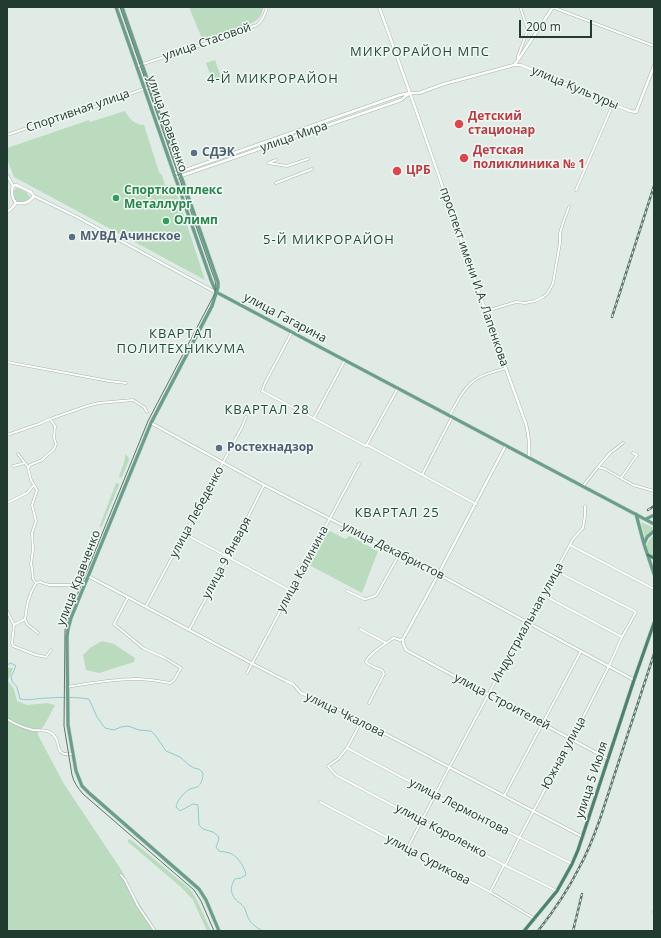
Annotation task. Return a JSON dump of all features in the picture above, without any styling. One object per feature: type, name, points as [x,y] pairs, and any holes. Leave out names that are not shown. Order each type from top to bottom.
[{"type":"highway","points":[[648,555],[654,558]]},
{"type":"highway","name":"улица 5 Июля","points":[[524,931],[557,891],[572,864],[583,837],[654,623]]},
{"type":"main road","name":"улица Кравченко","points":[[116,7],[216,292]]},
{"type":"main road","name":"проспект имени И.А. Лапенкова","points":[[379,7],[530,438],[529,457]]},
{"type":"main road","points":[[514,65],[552,7]]},
{"type":"main road","name":"улица Кравченко","points":[[123,9],[218,282],[218,287],[212,306],[151,423],[71,618],[68,629],[68,726],[72,754],[76,771],[82,786],[199,889],[206,900],[219,931]]},
{"type":"main road","name":"улица Мира","points":[[174,174],[400,95],[410,92],[419,93],[444,84],[514,65]]},
{"type":"main road","name":"улица Культуры","points":[[514,65],[521,65],[630,111],[636,112],[654,66]]},
{"type":"main road","name":"улица Мира","points":[[176,178],[401,100],[410,92]]},
{"type":"main road","points":[[349,113],[350,117]]},
{"type":"main road","points":[[297,131],[299,135]]},
{"type":"main road","points":[[7,175],[13,186],[11,191],[16,203]]},
{"type":"main road","points":[[13,186],[18,185],[32,192],[34,196],[29,202],[21,204],[16,203]]},
{"type":"main road","name":"улица Гагарина","points":[[34,196],[77,217],[654,524]]},
{"type":"main road","points":[[7,212],[16,203]]},
{"type":"main road","name":"улица Декабристов","points":[[151,423],[264,485],[438,574],[634,680]]},
{"type":"main road","points":[[403,639],[506,445]]},
{"type":"main road","points":[[636,514],[654,574]]},
{"type":"main road","points":[[646,519],[654,515]]},
{"type":"main road","points":[[644,544],[647,536],[654,531]]},
{"type":"main road","name":"улица Чкалова","points":[[88,576],[252,664],[293,684],[301,693],[328,704],[583,837]]},
{"type":"main road","name":"улица Строителей","points":[[403,639],[402,643],[406,650],[608,759]]},
{"type":"street","name":"улица Стасовой","points":[[137,66],[257,25],[265,14],[266,7]]},
{"type":"street","points":[[518,60],[518,56],[527,32],[527,27],[520,7]]},
{"type":"street","points":[[552,7],[654,46]]},
{"type":"street","points":[[118,12],[123,9]]},
{"type":"street","name":"Спортивная улица","points":[[7,135],[73,112],[86,110],[150,86]]},
{"type":"street","points":[[150,103],[155,101]]},
{"type":"street","points":[[576,190],[613,104]]},
{"type":"street","points":[[163,142],[168,140]]},
{"type":"street","points":[[276,160],[268,163],[287,166],[308,159]]},
{"type":"street","points":[[171,166],[176,164]]},
{"type":"street","points":[[276,183],[312,169]]},
{"type":"street","points":[[179,188],[184,186]]},
{"type":"street","points":[[186,208],[191,206]]},
{"type":"street","points":[[486,311],[516,302],[525,303],[535,301],[547,294],[552,283],[560,243],[560,233],[569,207]]},
{"type":"street","points":[[201,252],[207,250]]},
{"type":"street","points":[[212,283],[218,282]]},
{"type":"street","points":[[292,332],[262,391],[476,504]]},
{"type":"street","points":[[314,418],[345,360]]},
{"type":"street","points":[[7,362],[126,383]]},
{"type":"street","points":[[422,475],[462,394],[474,381],[487,374],[506,368]]},
{"type":"street","points":[[366,446],[398,388]]},
{"type":"street","points":[[7,435],[91,405],[131,399],[135,400],[144,407],[146,412]]},
{"type":"street","name":"улица Лебеденко","points":[[146,606],[246,417]]},
{"type":"street","points":[[28,467],[42,460],[55,447],[55,426],[50,419]]},
{"type":"street","points":[[583,486],[610,453],[623,443]]},
{"type":"street","points":[[620,478],[637,455],[633,453]]},
{"type":"street","points":[[18,454],[28,467],[30,478],[37,490],[32,505],[36,521],[32,533],[33,549],[30,564],[33,579],[36,583]]},
{"type":"street","points":[[13,466],[25,463]]},
{"type":"street","name":"улица Калинина","points":[[247,673],[359,464]]},
{"type":"street","points":[[598,467],[605,469],[633,485],[654,491]]},
{"type":"street","points":[[7,503],[27,493],[34,485]]},
{"type":"street","name":"улица 9 Января","points":[[189,630],[264,485]]},
{"type":"street","name":"Индустриальная улица","points":[[407,849],[535,607],[570,545],[583,528],[585,506]]},
{"type":"street","points":[[185,534],[291,591]]},
{"type":"street","points":[[570,545],[654,589]]},
{"type":"street","points":[[347,591],[364,599],[375,596],[399,554]]},
{"type":"street","name":"Южная улица","points":[[490,892],[572,739],[622,637],[636,612],[556,571]]},
{"type":"street","points":[[36,583],[40,582],[49,585],[71,585],[83,589]]},
{"type":"street","points":[[36,583],[27,604],[25,619],[27,624],[38,633]]},
{"type":"street","points":[[543,595],[622,637]]},
{"type":"street","points":[[67,687],[120,679],[137,679],[170,683],[174,680],[181,668],[165,658],[143,648],[114,624],[128,597]]},
{"type":"street","points":[[7,611],[14,625],[12,643],[14,648],[46,656],[51,650]]},
{"type":"street","points":[[14,625],[25,619]]},
{"type":"street","points":[[360,629],[386,643]]},
{"type":"street","points":[[369,703],[384,674],[382,670],[373,667],[366,662],[366,660],[370,655],[394,638],[400,640],[403,639]]},
{"type":"street","points":[[504,796],[581,652]]},
{"type":"street","points":[[7,719],[35,731],[50,732],[55,736],[59,750],[65,754],[72,754]]},
{"type":"street","points":[[347,748],[361,722]]},
{"type":"street","name":"улица Короленко","points":[[347,748],[338,759],[328,766],[336,775],[504,865],[557,891]]},
{"type":"street","name":"улица Лермонтова","points":[[347,748],[435,795],[572,864]]},
{"type":"street","name":"улица Сурикова","points":[[320,802],[490,892],[534,919]]},
{"type":"street","points":[[121,874],[138,906],[155,931]]},
{"type":"green space","points":[[189,7],[263,7],[260,16],[254,22],[202,39]]},
{"type":"green space","points":[[215,60],[222,80],[213,83],[206,63]]},
{"type":"green space","name":"Спорткомплекс Металлург","points":[[125,111],[132,121],[137,124],[144,125],[159,172],[162,175],[165,185],[174,185],[205,280],[14,177],[7,159],[7,148],[89,120],[90,122]]},
{"type":"green space","points":[[16,188],[20,188],[26,192],[30,198],[28,201],[19,202],[15,200],[13,192]]},
{"type":"green space","points":[[125,454],[129,460],[122,477],[120,478],[119,477]]},
{"type":"green space","points":[[116,483],[119,485],[102,526],[99,528]]},
{"type":"green space","points":[[641,522],[654,528],[654,530],[648,533],[645,538]]},
{"type":"green space","points":[[330,531],[345,539],[350,536],[378,551],[362,593],[309,565],[325,535]]},
{"type":"green space","points":[[654,535],[654,557],[648,552],[647,546],[649,540]]},
{"type":"green space","points":[[102,641],[114,644],[135,658],[134,662],[99,673],[86,670],[83,655],[90,648]]},
{"type":"green space","points":[[7,668],[13,668],[8,681],[14,689],[17,701],[27,705],[47,703],[55,705],[44,726],[38,732],[38,735],[64,784],[122,871],[133,894],[157,931],[7,931]]},
{"type":"green space","points":[[130,839],[190,889],[197,900],[211,931],[207,931],[193,900],[182,888],[128,842]]},
{"type":"waterway","points":[[7,665],[11,663],[16,666],[11,677],[12,681],[17,687],[20,699],[30,700],[63,697],[89,699],[97,717],[105,728],[114,730],[128,726],[139,730],[151,731],[166,751],[180,757],[189,765],[199,769],[203,773],[200,784],[197,787],[190,789],[183,795],[179,799],[176,807],[180,811],[193,804],[198,805],[199,825],[203,829],[213,832],[218,836],[219,839],[216,847],[219,851],[232,854],[241,863],[246,875],[235,879],[231,890],[235,899],[244,907],[251,923],[263,931]]},
{"type":"tram line","points":[[120,7],[216,287],[214,295],[148,421],[69,615],[65,630],[64,726],[72,775],[83,794],[194,890],[201,901],[214,931]]},
{"type":"railway","points":[[612,317],[654,186]]},
{"type":"railway","points":[[648,510],[654,506]]},
{"type":"railway","points":[[538,931],[565,893],[591,844],[654,654]]},
{"type":"railway","points":[[573,931],[582,894]]},
{"type":"place","name":"Детский стационар","points":[[459,124]]},
{"type":"place","name":"СДЭК","points":[[194,153]]},
{"type":"place","name":"Детская поликлиника № 1","points":[[464,158]]},
{"type":"place","name":"ЦРБ","points":[[397,171]]},
{"type":"place","name":"Спорткомплекс Металлург","points":[[116,198]]},
{"type":"place","name":"Олимп","points":[[166,221]]},
{"type":"place","name":"МУВД Ачинское","points":[[72,237]]},
{"type":"place","name":"Ростехнадзор","points":[[219,448]]},
{"type":"district","name":"МИКРОРАЙОН МПС","points":[[420,52]]},
{"type":"district","name":"4-Й МИКРОРАЙОН","points":[[273,79]]},
{"type":"district","name":"5-Й МИКРОРАЙОН","points":[[329,240]]},
{"type":"district","name":"КВАРТАЛ ПОЛИТЕХНИКУМА","points":[[181,342]]},
{"type":"district","name":"КВАРТАЛ 28","points":[[267,410]]},
{"type":"district","name":"КВАРТАЛ 25","points":[[397,513]]}]
